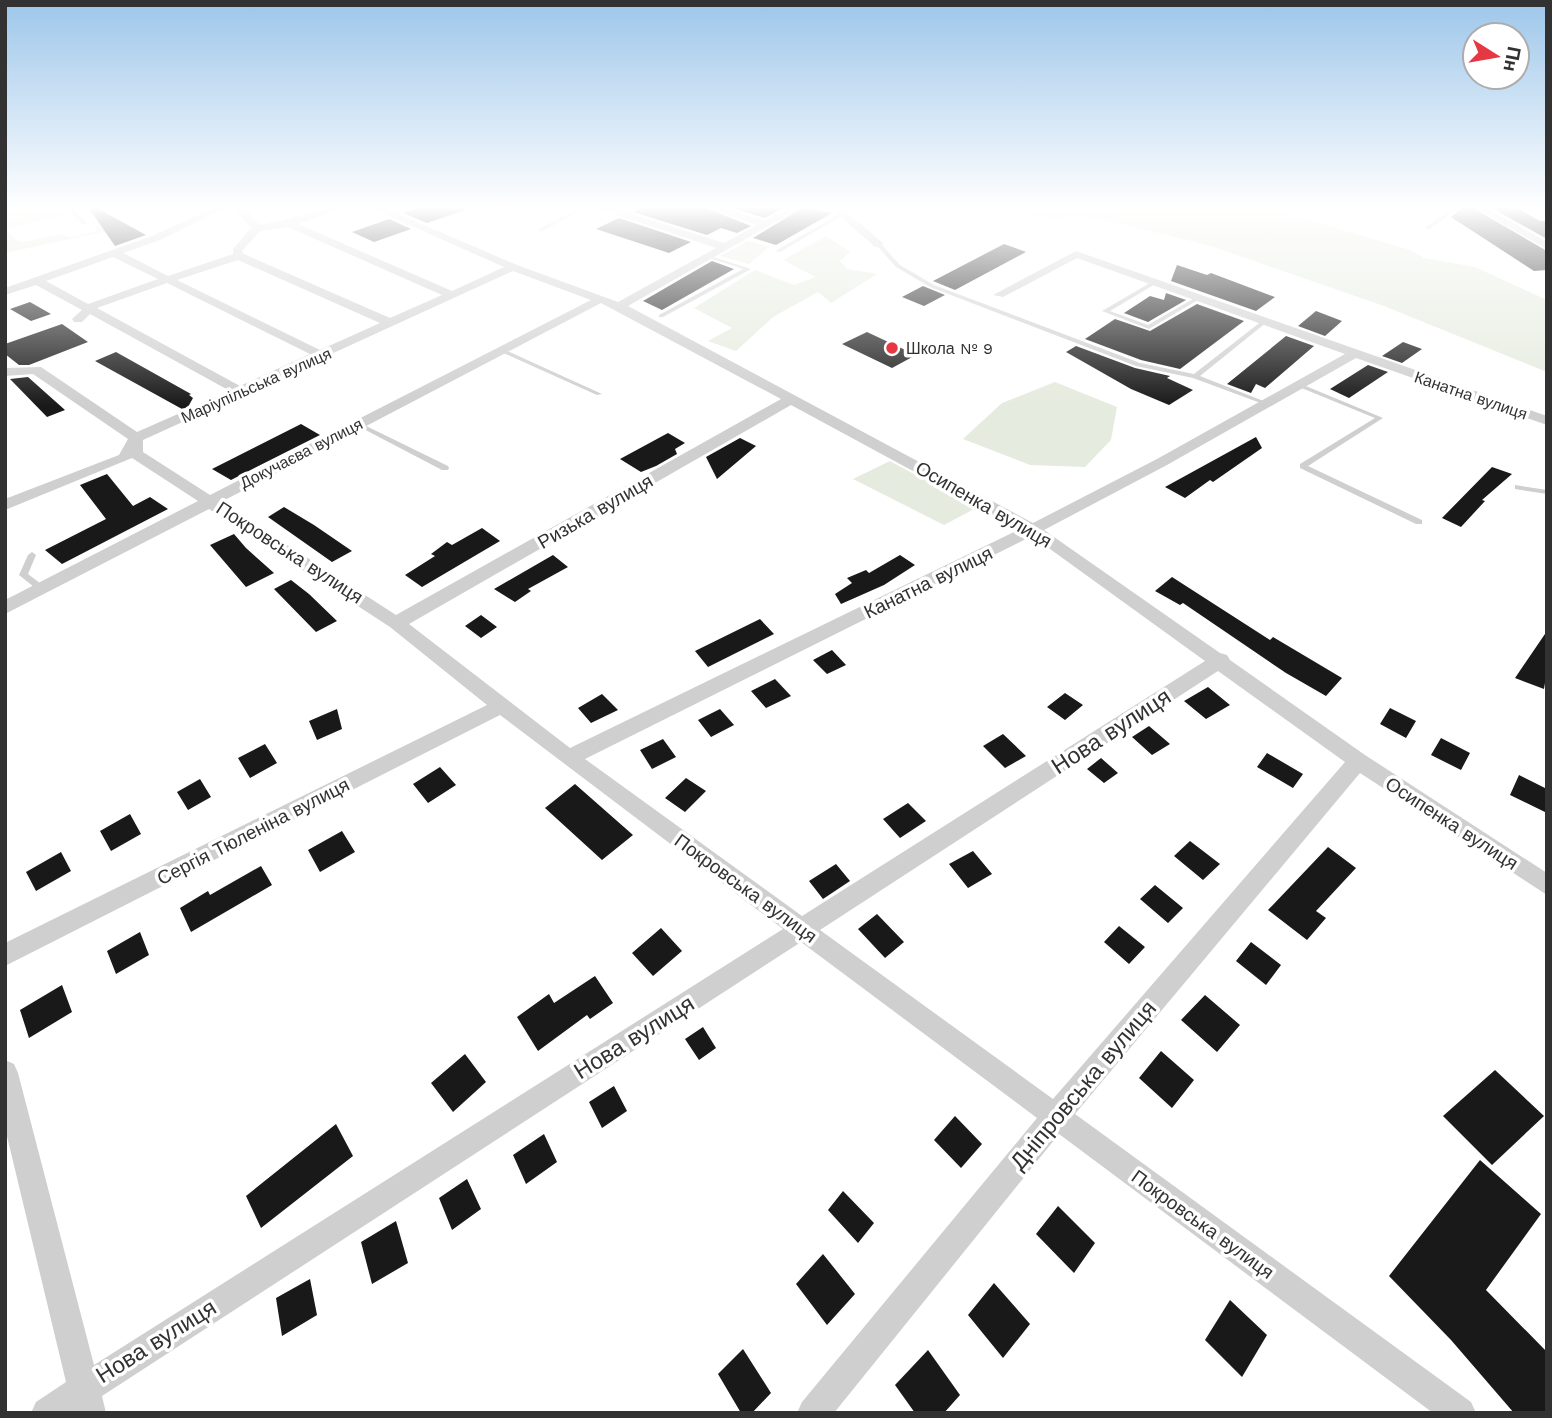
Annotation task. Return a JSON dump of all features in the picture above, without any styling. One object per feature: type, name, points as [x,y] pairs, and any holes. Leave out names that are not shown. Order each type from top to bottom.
[{"type":"street","points":[[5,292],[61,273]]},
{"type":"street","points":[[151,273],[321,355]]},
{"type":"street","points":[[78,319],[96,303],[188,273]]},
{"type":"street","points":[[278,273],[390,323]]},
{"type":"street","points":[[402,273],[452,295]]},
{"type":"street","name":"Маріупільська вулиця","points":[[5,505],[125,458],[136,438],[500,273]]},
{"type":"street","name":"Осипенка вулиця","points":[[529,273],[619,306],[1034,530],[1221,660],[1358,761],[1547,885]]},
{"type":"street","points":[[619,306],[678,273]]},
{"type":"street","name":"Канатна вулиця","points":[[999,295],[1040,273]]},
{"type":"street","name":"Канатна вулиця","points":[[1130,273],[1547,421]]},
{"type":"street","points":[[38,281],[242,392]]},
{"type":"street","name":"Докучаєва вулиця","points":[[5,608],[599,300]]},
{"type":"street","name":"Канатна вулиця","points":[[568,758],[1034,530],[1301,386],[1355,353]]},
{"type":"street","name":"Покровська вулиця","points":[[5,372],[36,370],[136,438],[136,454],[397,623],[500,707],[568,758],[1460,1413]]},
{"type":"street","name":"Ризька вулиця","points":[[397,623],[793,398]]},
{"type":"street","name":"Нова вулиця","points":[[47,1413],[87,1400],[803,929],[1221,660]]},
{"type":"street","name":"Сергія Тюленіна вулиця","points":[[5,955],[500,707]]},
{"type":"street","name":"Дніпровська вулиця","points":[[813,1413],[1056,1116],[1358,761]]},
{"type":"street","points":[[5,1073],[87,1400]]},
{"type":"lane","points":[[661,316],[740,273]]},
{"type":"lane","points":[[910,273],[932,286],[1138,365],[1195,376],[1268,404]]},
{"type":"lane","points":[[1155,282],[1104,311],[1149,327],[1200,297]]},
{"type":"lane","points":[[1195,376],[1265,321]]},
{"type":"lane","points":[[501,350],[599,394]]},
{"type":"lane","points":[[1301,386],[1380,418],[1303,466],[1419,522]]},
{"type":"lane","points":[[358,424],[445,468]]},
{"type":"lane","points":[[1518,487],[1547,492]]},
{"type":"lane","points":[[32,555],[23,575],[42,589]]},
{"type":"shaded area","points":[[750,273],[763,273],[794,285],[816,277],[809,273],[877,274],[831,303],[818,292],[773,317],[736,351],[708,341],[732,328],[694,308]]},
{"type":"shaded area","points":[[1289,273],[1488,273],[1547,300],[1547,372],[1384,306]]},
{"type":"shaded area","points":[[1055,382],[1117,407],[1111,440],[1085,467],[1030,465],[963,439],[1002,403]]},
{"type":"shaded area","points":[[890,461],[976,508],[944,525],[853,479]]},
{"type":"building","points":[[691,273],[727,273],[662,310],[643,301]]},
{"type":"building","points":[[948,273],[986,273],[955,290],[933,281]]},
{"type":"building","points":[[1174,273],[1211,273],[1275,297],[1256,311],[1171,281]]},
{"type":"building","points":[[923,286],[945,295],[924,306],[902,297]]},
{"type":"building","points":[[1166,293],[1186,300],[1148,322],[1124,313],[1150,296],[1164,300]]},
{"type":"building","points":[[30,302],[51,314],[31,321],[10,309]]},
{"type":"building","points":[[1197,304],[1244,321],[1180,369],[1141,360],[1085,339],[1115,319],[1150,331]]},
{"type":"building","points":[[1316,311],[1342,321],[1325,336],[1298,326]]},
{"type":"building","points":[[62,324],[88,342],[29,365],[19,365],[5,354],[5,344]]},
{"type":"building","points":[[867,332],[916,355],[892,368],[842,344]]},
{"type":"building","points":[[1286,336],[1314,346],[1265,388],[1256,384],[1251,393],[1227,384]]},
{"type":"building","points":[[1403,342],[1422,349],[1402,363],[1382,356]]},
{"type":"building","points":[[1076,346],[1135,368],[1170,376],[1167,378],[1193,390],[1169,405],[1131,389],[1066,352]]},
{"type":"building","points":[[116,352],[191,394],[189,395],[193,398],[188,407],[182,409],[95,361]]},
{"type":"building","points":[[1368,365],[1388,372],[1349,398],[1330,389]]},
{"type":"building","points":[[28,377],[65,410],[47,417],[10,379]]},
{"type":"building","points":[[301,424],[320,435],[231,480],[212,469]]},
{"type":"building","points":[[668,433],[685,443],[675,449],[677,454],[656,466],[641,472],[620,459]]},
{"type":"building","points":[[1256,437],[1262,448],[1185,498],[1165,487]]},
{"type":"building","points":[[740,438],[756,446],[717,479],[706,457]]},
{"type":"building","points":[[1492,467],[1512,474],[1482,500],[1485,501],[1461,527],[1442,518]]},
{"type":"building","points":[[107,474],[133,506],[150,497],[168,509],[62,564],[45,550],[106,519],[80,485]]},
{"type":"building","points":[[284,507],[352,551],[332,562],[268,517]]},
{"type":"building","points":[[482,528],[500,541],[422,587],[405,575],[435,556],[431,554],[447,542],[452,545]]},
{"type":"building","points":[[234,534],[274,573],[246,587],[210,545]]},
{"type":"building","points":[[553,555],[568,567],[528,589],[531,591],[515,602],[494,589]]},
{"type":"building","points":[[900,555],[915,565],[884,585],[841,604],[835,594],[852,583],[847,578],[866,570],[869,573]]},
{"type":"building","points":[[1172,577],[1270,640],[1273,637],[1342,678],[1326,696],[1286,673],[1183,603],[1180,605],[1155,591]]},
{"type":"building","points":[[291,580],[337,621],[316,632],[274,589]]},
{"type":"building","points":[[481,615],[497,627],[481,638],[465,626]]},
{"type":"building","points":[[760,619],[774,634],[708,667],[695,651]]},
{"type":"building","points":[[1547,631],[1547,671],[1544,689],[1515,678]]},
{"type":"building","points":[[832,650],[846,665],[827,674],[813,660]]},
{"type":"building","points":[[775,679],[791,696],[766,708],[751,691]]},
{"type":"building","points":[[1208,687],[1230,705],[1206,719],[1184,701]]},
{"type":"building","points":[[1065,693],[1083,705],[1065,720],[1047,707]]},
{"type":"building","points":[[602,694],[618,710],[591,723],[578,708]]},
{"type":"building","points":[[1390,708],[1416,721],[1406,738],[1380,724]]},
{"type":"building","points":[[337,709],[342,729],[317,740],[309,721]]},
{"type":"building","points":[[720,709],[734,725],[711,737],[698,720]]},
{"type":"building","points":[[1149,726],[1170,744],[1152,755],[1132,737]]},
{"type":"building","points":[[1003,734],[1026,756],[1005,768],[983,746]]},
{"type":"building","points":[[1441,738],[1470,753],[1461,770],[1431,755]]},
{"type":"building","points":[[663,739],[676,757],[652,769],[640,750]]},
{"type":"building","points":[[265,744],[277,763],[250,778],[238,758]]},
{"type":"building","points":[[1267,753],[1303,774],[1293,788],[1257,767]]},
{"type":"building","points":[[1101,758],[1118,773],[1104,783],[1087,769]]},
{"type":"building","points":[[440,767],[456,785],[428,803],[413,784]]},
{"type":"building","points":[[1519,775],[1547,789],[1547,813],[1510,795]]},
{"type":"building","points":[[686,778],[706,791],[685,812],[665,798]]},
{"type":"building","points":[[200,779],[211,797],[188,810],[177,792]]},
{"type":"building","points":[[575,784],[633,835],[602,860],[545,808]]},
{"type":"building","points":[[908,803],[926,821],[900,838],[883,819]]},
{"type":"building","points":[[130,814],[141,834],[111,851],[100,831]]},
{"type":"building","points":[[342,831],[355,852],[320,872],[308,850]]},
{"type":"building","points":[[1190,841],[1220,864],[1203,880],[1174,856]]},
{"type":"building","points":[[1328,847],[1356,868],[1316,911],[1326,918],[1307,940],[1268,910]]},
{"type":"building","points":[[973,851],[992,874],[968,888],[949,864]]},
{"type":"building","points":[[61,852],[71,871],[36,891],[26,872]]},
{"type":"building","points":[[836,864],[850,881],[823,899],[809,881]]},
{"type":"building","points":[[261,866],[272,885],[191,932],[180,908],[208,891],[210,895]]},
{"type":"building","points":[[1155,885],[1183,908],[1168,923],[1140,899]]},
{"type":"building","points":[[877,914],[904,942],[885,958],[858,929]]},
{"type":"building","points":[[1119,926],[1145,947],[1129,964],[1104,942]]},
{"type":"building","points":[[661,928],[682,951],[653,976],[632,953]]},
{"type":"building","points":[[140,932],[149,955],[116,974],[107,951]]},
{"type":"building","points":[[1251,942],[1281,965],[1266,985],[1236,961]]},
{"type":"building","points":[[595,976],[613,1003],[590,1019],[587,1015],[538,1051],[517,1017],[549,994],[554,1003]]},
{"type":"building","points":[[62,985],[72,1012],[29,1038],[20,1010]]},
{"type":"building","points":[[1205,995],[1240,1025],[1217,1052],[1181,1020]]},
{"type":"building","points":[[703,1027],[716,1048],[699,1060],[685,1039]]},
{"type":"building","points":[[1161,1051],[1194,1080],[1172,1108],[1139,1078]]},
{"type":"building","points":[[465,1054],[486,1082],[453,1112],[431,1083]]},
{"type":"building","points":[[1495,1070],[1544,1116],[1492,1165],[1443,1116]]},
{"type":"building","points":[[614,1086],[627,1111],[602,1128],[589,1102]]},
{"type":"building","points":[[955,1116],[982,1144],[961,1168],[934,1140]]},
{"type":"building","points":[[336,1124],[353,1156],[261,1228],[246,1196]]},
{"type":"building","points":[[544,1134],[557,1162],[526,1184],[513,1155]]},
{"type":"building","points":[[1480,1160],[1541,1214],[1486,1290],[1547,1352],[1547,1413],[1514,1413],[1451,1340],[1389,1276]]},
{"type":"building","points":[[467,1179],[481,1209],[452,1230],[439,1198]]},
{"type":"building","points":[[843,1191],[874,1223],[858,1243],[828,1210]]},
{"type":"building","points":[[1058,1206],[1095,1243],[1074,1273],[1036,1234]]},
{"type":"building","points":[[396,1221],[408,1263],[372,1284],[361,1242]]},
{"type":"building","points":[[823,1254],[855,1294],[827,1325],[796,1284]]},
{"type":"building","points":[[310,1279],[317,1315],[282,1336],[276,1298]]},
{"type":"building","points":[[994,1283],[1030,1324],[1003,1358],[968,1315]]},
{"type":"building","points":[[1230,1300],[1267,1335],[1242,1377],[1205,1340]]},
{"type":"building","points":[[743,1349],[771,1393],[752,1413],[741,1413],[718,1374]]},
{"type":"building","points":[[928,1350],[960,1395],[944,1413],[915,1413],[895,1385]]},
{"type":"place","name":"Школа № 9","points":[[892,348]]}]
